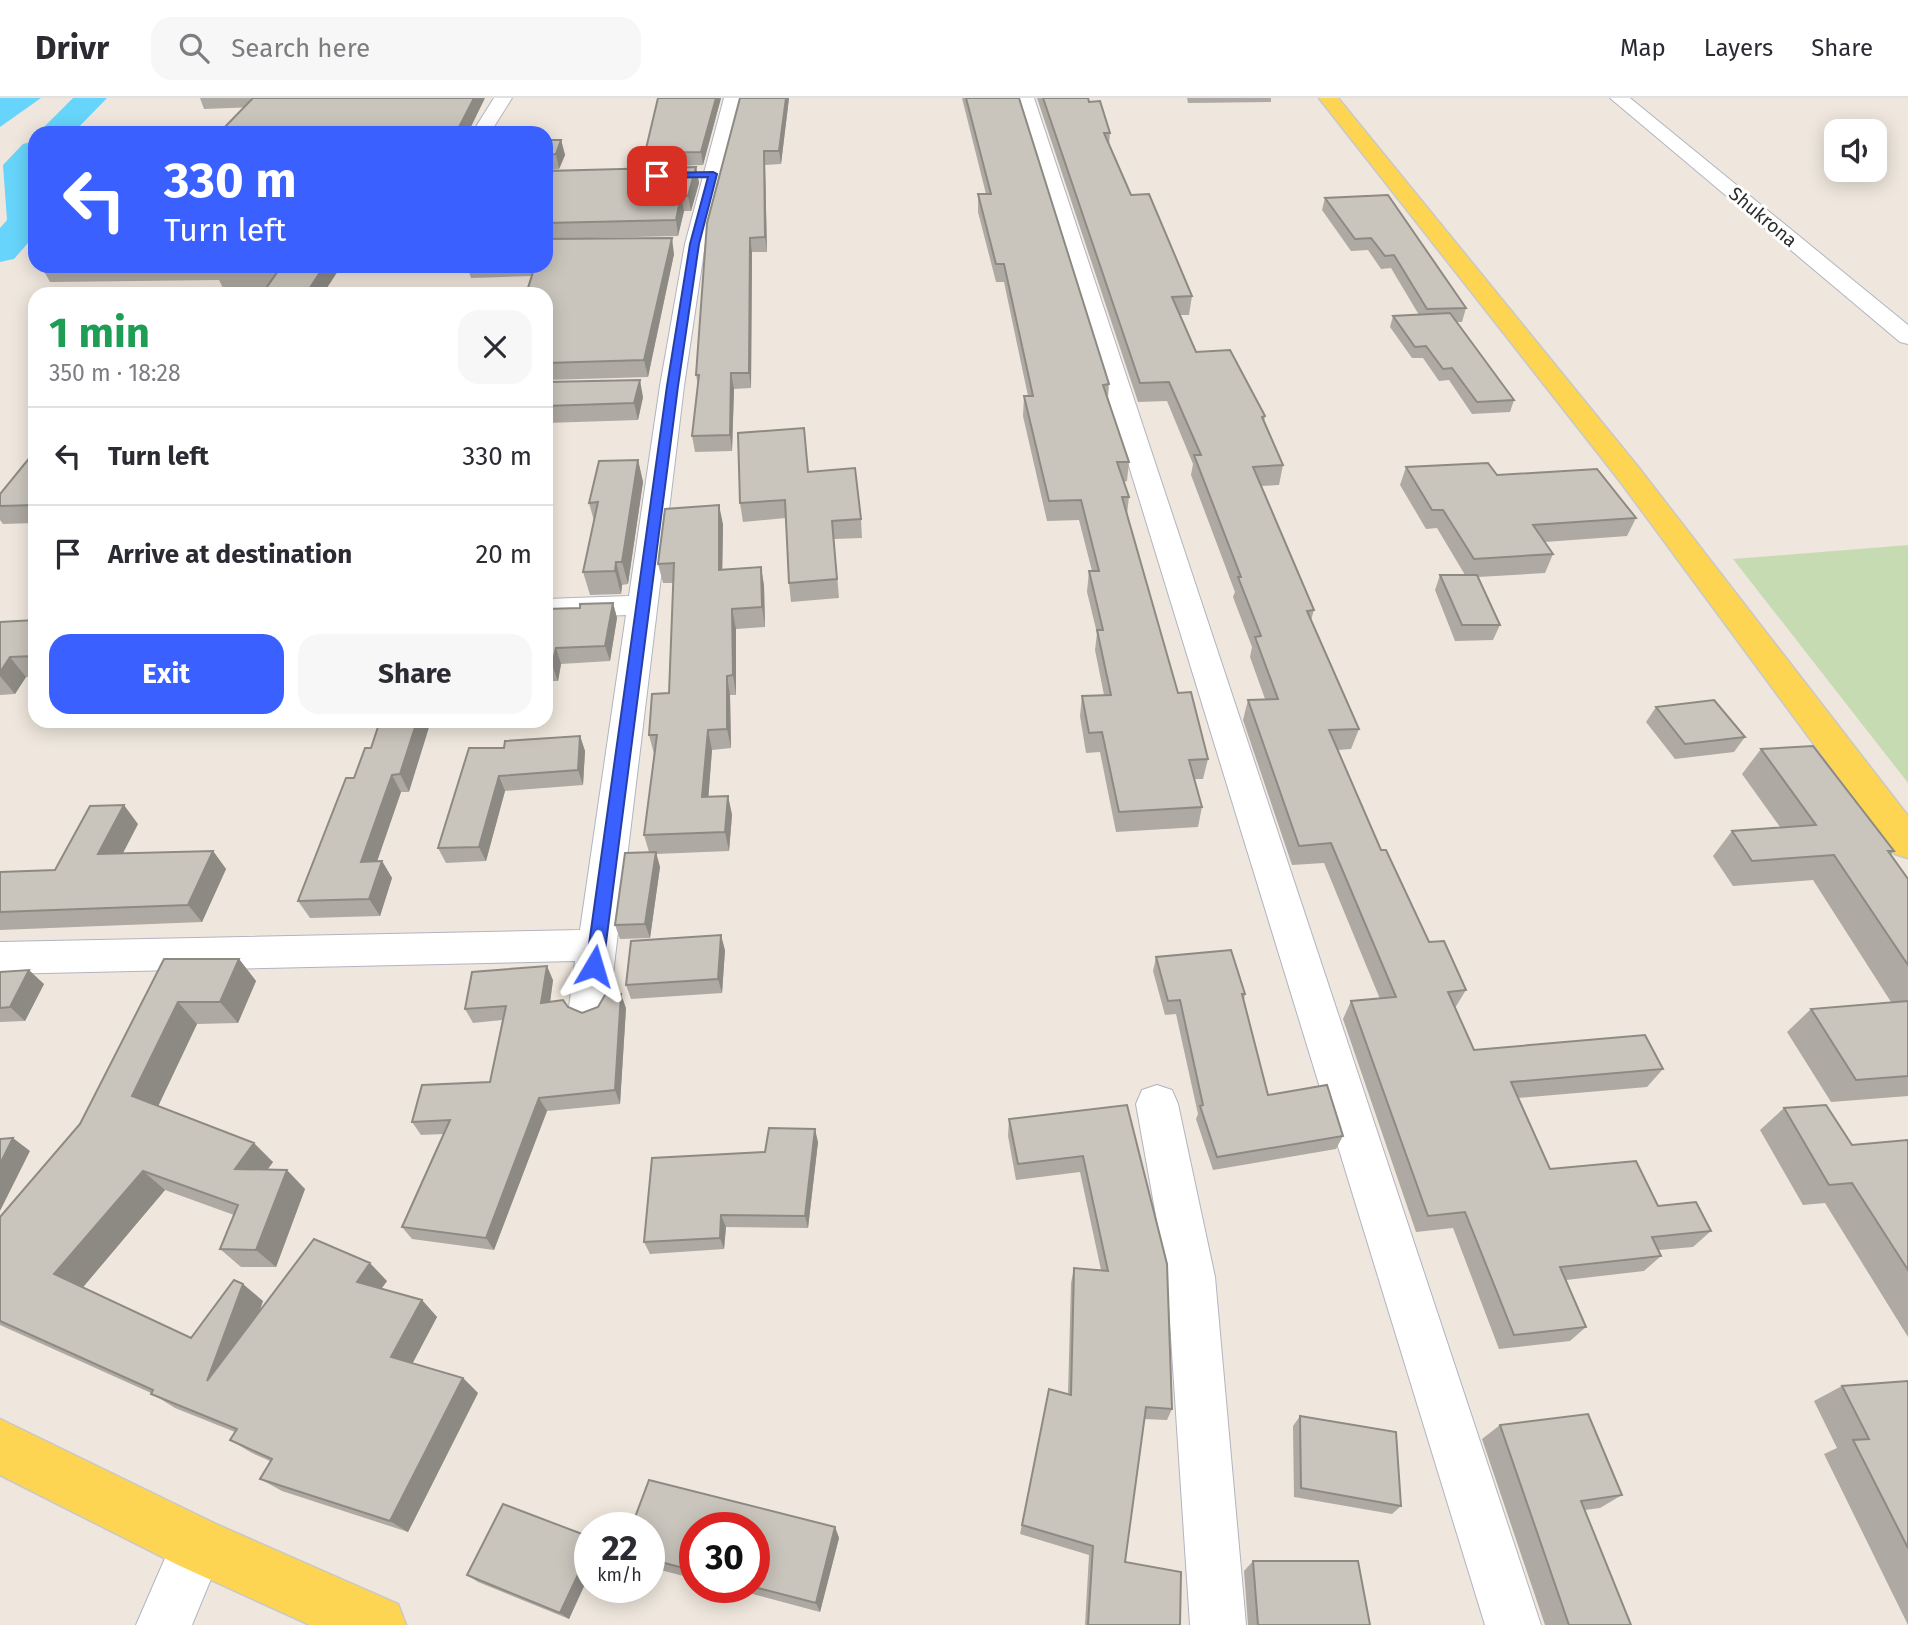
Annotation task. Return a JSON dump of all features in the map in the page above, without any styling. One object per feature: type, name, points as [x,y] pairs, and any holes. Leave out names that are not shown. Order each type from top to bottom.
[{"type":"main road","points":[[1328,98],[1629,474],[1908,844]]},
{"type":"main road","points":[[0,1446],[198,1545],[377,1625]]},
{"type":"street","points":[[485,126],[503,98]]},
{"type":"street","points":[[589,1007],[642,605],[660,386],[681,244],[733,98]]},
{"type":"street","points":[[1025,98],[1513,1625]]},
{"type":"street","name":"Shukrona","points":[[1619,98],[1908,337]]},
{"type":"street","points":[[553,608],[642,605]]},
{"type":"street","points":[[0,958],[597,945]]},
{"type":"street","points":[[1157,1104],[1191,1277],[1218,1625]]},
{"type":"street","points":[[164,1625],[198,1545]]},
{"type":"green space","points":[[1908,545],[1908,783],[1733,559]]},
{"type":"water","points":[[0,98],[41,98],[0,127]]},
{"type":"building","points":[[253,98],[474,98],[460,126],[226,126]]},
{"type":"building","points":[[658,98],[716,98],[701,152],[645,153]]},
{"type":"building","points":[[740,98],[786,98],[779,151],[764,151],[765,237],[750,238],[749,373],[731,373],[730,435],[692,436],[699,375],[696,375],[707,223]]},
{"type":"building","points":[[966,98],[1019,98],[1109,384],[1103,385],[1129,462],[1117,462],[1129,497],[1122,497],[1178,693],[1191,692],[1208,759],[1189,760],[1202,807],[1119,812],[1102,732],[1089,733],[1082,696],[1111,695],[1097,630],[1103,630],[1089,571],[1099,571],[1081,500],[1049,501],[1024,396],[1033,396],[1004,264],[996,264],[978,194],[991,194]]},
{"type":"building","points":[[1043,98],[1088,98],[1089,102],[1100,101],[1110,133],[1104,133],[1131,195],[1149,194],[1192,296],[1172,297],[1196,352],[1230,350],[1265,416],[1262,417],[1283,465],[1253,467],[1314,610],[1307,611],[1359,729],[1329,730],[1381,850],[1386,850],[1429,942],[1444,941],[1466,990],[1448,992],[1474,1050],[1645,1035],[1663,1069],[1511,1082],[1550,1169],[1636,1161],[1658,1206],[1696,1202],[1711,1231],[1652,1237],[1661,1256],[1560,1267],[1586,1327],[1514,1335],[1465,1212],[1428,1216],[1351,1001],[1396,997],[1331,843],[1299,846],[1248,700],[1278,699],[1255,637],[1261,636],[1238,577],[1241,577],[1194,455],[1201,455],[1169,382],[1140,383]]},
{"type":"building","points":[[553,140],[561,140],[556,154],[553,154]]},
{"type":"building","points":[[696,167],[688,196],[681,195],[676,220],[553,223],[553,171]]},
{"type":"building","points":[[1388,195],[1466,308],[1427,309],[1394,255],[1385,256],[1371,238],[1355,239],[1325,198]]},
{"type":"building","points":[[672,238],[644,360],[553,363],[553,287],[528,287],[533,273],[553,273],[553,239]]},
{"type":"building","points":[[277,273],[320,273],[310,287],[267,287]]},
{"type":"building","points":[[1450,313],[1514,400],[1477,402],[1452,368],[1443,369],[1426,346],[1415,347],[1393,316]]},
{"type":"building","points":[[640,380],[634,403],[553,406],[553,382]]},
{"type":"building","points":[[804,428],[808,472],[855,468],[861,519],[832,521],[837,579],[789,583],[785,500],[740,503],[738,433]]},
{"type":"building","points":[[28,460],[28,505],[0,506],[0,494]]},
{"type":"building","points":[[638,460],[622,562],[616,562],[615,571],[583,572],[598,502],[589,503],[599,461]]},
{"type":"building","points":[[1488,463],[1497,475],[1597,469],[1636,518],[1533,525],[1553,554],[1474,559],[1443,510],[1432,510],[1406,467]]},
{"type":"building","points":[[719,505],[719,570],[761,567],[762,607],[732,609],[733,675],[727,676],[727,729],[708,730],[702,797],[728,796],[725,832],[644,835],[657,735],[649,735],[652,694],[669,693],[674,563],[658,564],[665,509]]},
{"type":"building","points":[[1440,575],[1477,575],[1500,625],[1462,625]]},
{"type":"building","points":[[613,603],[605,646],[556,648],[553,661],[553,609],[580,608],[580,604]]},
{"type":"building","points":[[28,620],[28,656],[10,657],[0,672],[0,622]]},
{"type":"building","points":[[1714,700],[1745,737],[1685,744],[1656,707]]},
{"type":"building","points":[[378,728],[415,728],[400,774],[392,775],[361,862],[382,861],[369,899],[298,901],[346,778],[354,778],[365,748],[371,748]]},
{"type":"building","points":[[580,736],[578,770],[499,776],[479,847],[438,848],[469,748],[504,748],[505,741]]},
{"type":"building","points":[[1813,746],[1894,851],[1888,851],[1908,879],[1908,965],[1834,855],[1752,861],[1732,831],[1816,825],[1761,749]]},
{"type":"building","points":[[124,805],[98,854],[213,851],[188,905],[0,912],[0,872],[55,870],[90,806]]},
{"type":"building","points":[[656,852],[645,924],[615,925],[625,853]]},
{"type":"building","points":[[721,935],[718,979],[626,985],[631,941]]},
{"type":"building","points":[[1231,950],[1245,994],[1242,994],[1268,1095],[1327,1085],[1343,1136],[1217,1157],[1200,1106],[1203,1105],[1180,1000],[1168,1001],[1156,957]]},
{"type":"building","points":[[164,959],[239,959],[220,1002],[178,1002],[132,1096],[254,1143],[235,1169],[287,1170],[256,1250],[220,1249],[238,1205],[143,1171],[54,1274],[191,1338],[234,1280],[243,1284],[207,1381],[314,1239],[370,1263],[357,1282],[422,1300],[391,1357],[463,1378],[390,1521],[260,1479],[272,1459],[230,1440],[237,1429],[151,1394],[153,1390],[0,1321],[0,1217],[80,1124]]},
{"type":"building","points":[[547,966],[541,1003],[563,1000],[568,1007],[582,1013],[598,1007],[605,995],[621,994],[615,1090],[539,1098],[486,1238],[402,1227],[450,1120],[412,1122],[422,1085],[490,1082],[506,1006],[465,1009],[472,972]]},
{"type":"building","points":[[29,970],[10,1007],[0,1008],[0,972]]},
{"type":"building","points":[[1908,1001],[1908,1076],[1856,1080],[1811,1009]]},
{"type":"building","points":[[1127,1105],[1167,1264],[1172,1409],[1146,1407],[1125,1562],[1181,1572],[1180,1625],[1088,1625],[1093,1546],[1022,1525],[1049,1389],[1071,1395],[1074,1268],[1108,1271],[1083,1156],[1018,1164],[1009,1119]]},
{"type":"building","points":[[1826,1105],[1852,1145],[1908,1140],[1908,1270],[1852,1183],[1829,1185],[1784,1108]]},
{"type":"building","points":[[769,1128],[815,1129],[805,1216],[721,1215],[720,1238],[644,1242],[652,1158],[765,1152]]},
{"type":"building","points":[[13,1138],[0,1164],[0,1139]]},
{"type":"building","points":[[1908,1381],[1908,1548],[1853,1440],[1869,1439],[1842,1386]]},
{"type":"building","points":[[1588,1414],[1622,1495],[1581,1501],[1631,1625],[1569,1625],[1500,1425]]},
{"type":"building","points":[[1300,1416],[1396,1432],[1401,1506],[1301,1488]]},
{"type":"building","points":[[649,1480],[835,1527],[816,1603],[770,1591],[770,1512],[679,1512],[679,1567],[665,1563],[665,1512],[637,1512]]},
{"type":"building","points":[[503,1504],[574,1531],[574,1583],[560,1613],[467,1575]]},
{"type":"building","points":[[1253,1561],[1358,1561],[1370,1625],[1258,1625]]},
{"type":"waterway","points":[[61,126],[91,98]]},
{"type":"waterway","points":[[0,251],[26,222],[20,165],[28,158]]},
{"type":"route","points":[[594,966],[672,386],[695,244],[713,174],[657,176]]}]
